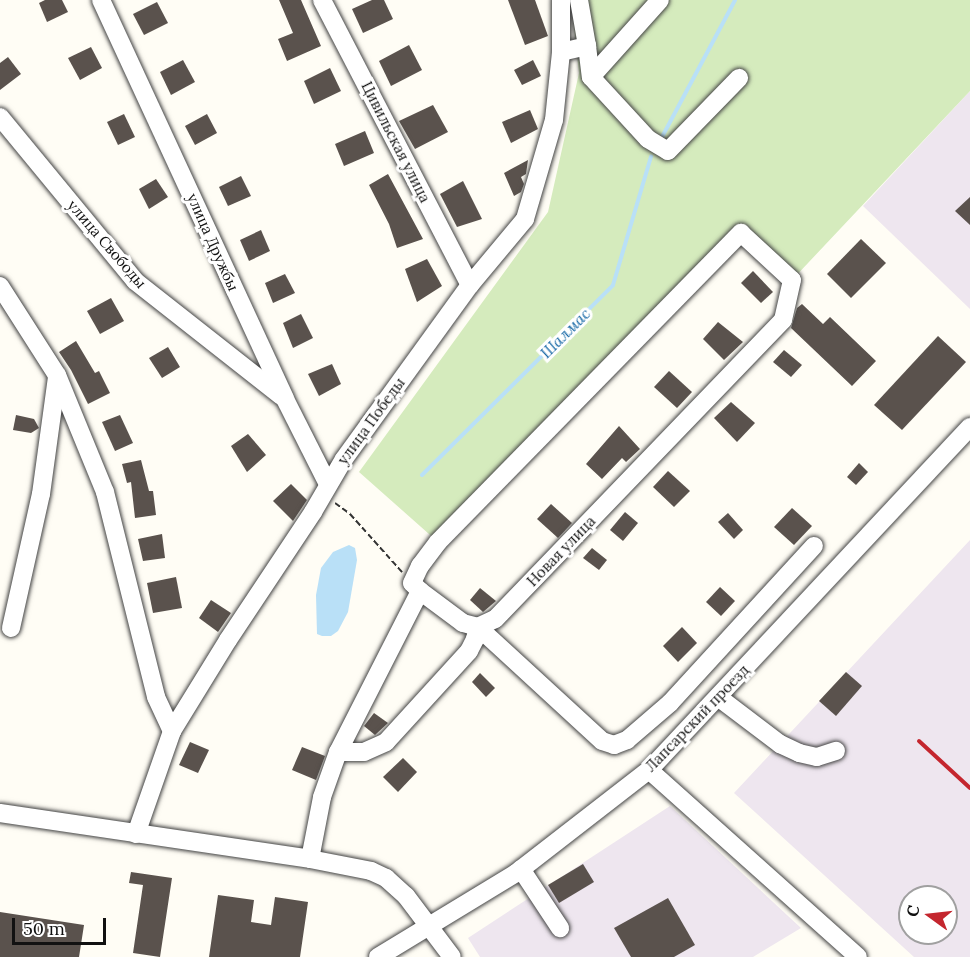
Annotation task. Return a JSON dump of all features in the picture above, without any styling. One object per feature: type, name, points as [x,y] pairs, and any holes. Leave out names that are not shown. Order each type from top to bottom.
[{"type":"street","name":"улица Дружбы","points":[[100,0],[325,489]]},
{"type":"street","name":"Цивильская улица","points":[[322,0],[470,285]]},
{"type":"street","name":"улица Победы","points":[[136,834],[172,731],[228,640],[325,489],[470,285],[525,219],[554,120],[561,52],[561,0]]},
{"type":"street","points":[[579,0],[591,77],[648,139],[668,151],[739,78]]},
{"type":"street","points":[[591,77],[660,0]]},
{"type":"street","points":[[561,52],[587,46]]},
{"type":"street","name":"улица Свободы","points":[[0,117],[135,281],[285,399]]},
{"type":"street","name":"Новая улица","points":[[416,587],[420,566],[438,542],[741,234],[792,280],[783,320],[495,619],[478,627]]},
{"type":"street","points":[[0,286],[57,375],[105,492],[156,697],[172,731]]},
{"type":"street","points":[[11,628],[41,494],[57,375]]},
{"type":"street","name":"Лапсарский проезд","points":[[378,957],[521,869],[649,770],[970,427]]},
{"type":"street","points":[[310,859],[322,796],[338,752],[416,587],[464,623],[478,627],[602,741],[614,745],[627,740],[670,703],[814,546]]},
{"type":"street","points":[[338,752],[364,752],[386,742],[469,651],[476,639],[478,627]]},
{"type":"street","points":[[717,697],[780,744],[799,753],[817,757],[836,751]]},
{"type":"street","points":[[649,770],[858,957]]},
{"type":"street","points":[[0,813],[310,859],[372,871],[386,878],[406,896],[452,957]]},
{"type":"street","points":[[521,869],[560,928]]},
{"type":"path","points":[[325,489],[416,587]]},
{"type":"shaded area","points":[[970,91],[970,309],[863,206]]},
{"type":"shaded area","points":[[970,540],[970,957],[914,957],[901,945],[958,945],[958,885],[898,885],[898,942],[734,793]]},
{"type":"shaded area","points":[[670,806],[801,928],[753,957],[480,957],[468,938]]},
{"type":"green space","points":[[571,0],[970,0],[970,91],[792,280],[741,234],[438,542],[359,472],[548,212],[579,73]]},
{"type":"water","points":[[349,545],[355,548],[357,560],[348,612],[338,631],[331,636],[322,636],[317,634],[316,595],[321,568],[333,552]]},
{"type":"building","points":[[45,0],[62,0],[68,12],[47,22],[39,3]]},
{"type":"building","points":[[279,0],[301,0],[321,46],[287,61],[278,39],[293,33]]},
{"type":"building","points":[[372,0],[384,0],[393,19],[363,33],[352,9]]},
{"type":"building","points":[[508,0],[535,0],[548,36],[525,45]]},
{"type":"building","points":[[157,2],[168,23],[144,35],[133,14]]},
{"type":"building","points":[[409,45],[422,70],[391,86],[379,61]]},
{"type":"building","points":[[91,47],[102,68],[80,80],[68,58]]},
{"type":"building","points":[[8,57],[21,74],[0,90],[0,63]]},
{"type":"building","points":[[183,60],[195,82],[171,95],[160,72]]},
{"type":"building","points":[[533,60],[541,76],[522,85],[514,70]]},
{"type":"building","points":[[330,68],[341,91],[314,104],[304,81]]},
{"type":"building","points":[[433,105],[448,132],[415,149],[399,121]]},
{"type":"building","points":[[530,110],[538,129],[511,143],[502,122]]},
{"type":"building","points":[[124,114],[135,137],[118,145],[107,122]]},
{"type":"building","points":[[207,114],[217,133],[195,145],[185,126]]},
{"type":"building","points":[[365,131],[374,153],[344,166],[335,144]]},
{"type":"building","points":[[528,160],[526,174],[521,177],[524,184],[521,192],[514,196],[504,173]]},
{"type":"building","points":[[388,174],[423,239],[397,248],[389,224],[369,185]]},
{"type":"building","points":[[241,176],[251,196],[228,206],[219,187]]},
{"type":"building","points":[[156,179],[168,197],[149,209],[139,189]]},
{"type":"building","points":[[463,181],[482,219],[457,227],[440,194]]},
{"type":"building","points":[[970,197],[970,225],[955,211]]},
{"type":"building","points":[[261,230],[270,251],[249,261],[240,240]]},
{"type":"building","points":[[861,239],[886,263],[851,298],[827,274]]},
{"type":"building","points":[[427,259],[442,286],[417,302],[405,269]]},
{"type":"building","points":[[753,271],[773,292],[761,303],[741,283]]},
{"type":"building","points":[[285,274],[295,293],[273,303],[265,283]]},
{"type":"building","points":[[111,298],[124,321],[100,334],[87,311]]},
{"type":"building","points":[[802,304],[823,324],[830,317],[876,361],[852,386],[791,328],[797,308]]},
{"type":"building","points":[[301,314],[313,338],[293,348],[283,323]]},
{"type":"building","points":[[718,322],[743,342],[724,360],[703,339]]},
{"type":"building","points":[[938,336],[966,362],[902,430],[874,405]]},
{"type":"building","points":[[76,341],[95,373],[99,371],[110,393],[88,404],[59,352]]},
{"type":"building","points":[[168,347],[180,367],[162,378],[149,358]]},
{"type":"building","points":[[784,350],[802,365],[791,377],[773,362]]},
{"type":"building","points":[[332,364],[341,384],[319,396],[308,374]]},
{"type":"building","points":[[669,371],[692,392],[677,408],[654,387]]},
{"type":"building","points":[[731,402],[755,423],[737,442],[714,418]]},
{"type":"building","points":[[16,415],[34,419],[39,428],[31,433],[13,430]]},
{"type":"building","points":[[120,415],[133,443],[115,451],[102,422]]},
{"type":"building","points":[[619,426],[640,449],[626,462],[622,458],[602,479],[586,464]]},
{"type":"building","points":[[248,434],[266,455],[247,472],[231,446]]},
{"type":"building","points":[[141,460],[149,491],[153,491],[156,515],[135,518],[131,482],[127,483],[122,464]]},
{"type":"building","points":[[859,463],[868,472],[856,485],[847,477]]},
{"type":"building","points":[[668,471],[690,491],[674,507],[653,487]]},
{"type":"building","points":[[291,484],[307,500],[293,521],[273,501]]},
{"type":"building","points":[[551,504],[572,523],[558,538],[537,519]]},
{"type":"building","points":[[792,508],[812,526],[794,545],[774,527]]},
{"type":"building","points":[[625,512],[638,523],[623,541],[610,530]]},
{"type":"building","points":[[728,513],[743,530],[734,539],[718,522]]},
{"type":"building","points":[[162,534],[165,558],[143,561],[138,539]]},
{"type":"building","points":[[592,548],[607,560],[599,570],[583,558]]},
{"type":"building","points":[[176,577],[182,608],[153,613],[147,583]]},
{"type":"building","points":[[720,587],[735,601],[721,616],[706,602]]},
{"type":"building","points":[[480,588],[496,601],[483,612],[470,600]]},
{"type":"building","points":[[211,600],[231,613],[218,632],[199,618]]},
{"type":"building","points":[[682,627],[697,643],[678,662],[663,646]]},
{"type":"building","points":[[846,672],[862,686],[836,716],[819,701]]},
{"type":"building","points":[[480,673],[495,688],[486,697],[472,682]]},
{"type":"building","points":[[374,713],[388,723],[375,735],[364,726]]},
{"type":"building","points":[[190,742],[209,750],[198,773],[179,765]]},
{"type":"building","points":[[302,747],[325,756],[316,780],[292,770]]},
{"type":"building","points":[[403,758],[417,772],[398,792],[383,777]]},
{"type":"building","points":[[583,864],[594,882],[559,903],[548,885]]},
{"type":"building","points":[[131,872],[172,878],[160,957],[133,953],[143,885],[129,883]]},
{"type":"building","points":[[218,895],[254,900],[251,922],[271,925],[275,897],[308,902],[300,957],[209,957]]},
{"type":"building","points":[[668,898],[695,945],[674,957],[631,957],[614,928]]},
{"type":"building","points":[[0,912],[84,925],[79,957],[0,957]]},
{"type":"waterway","name":"Шалмас","points":[[662,137],[735,0]]},
{"type":"waterway","name":"Шалмас","points":[[422,475],[613,285],[651,157]]},
{"type":"railway","points":[[919,741],[970,788]]}]
